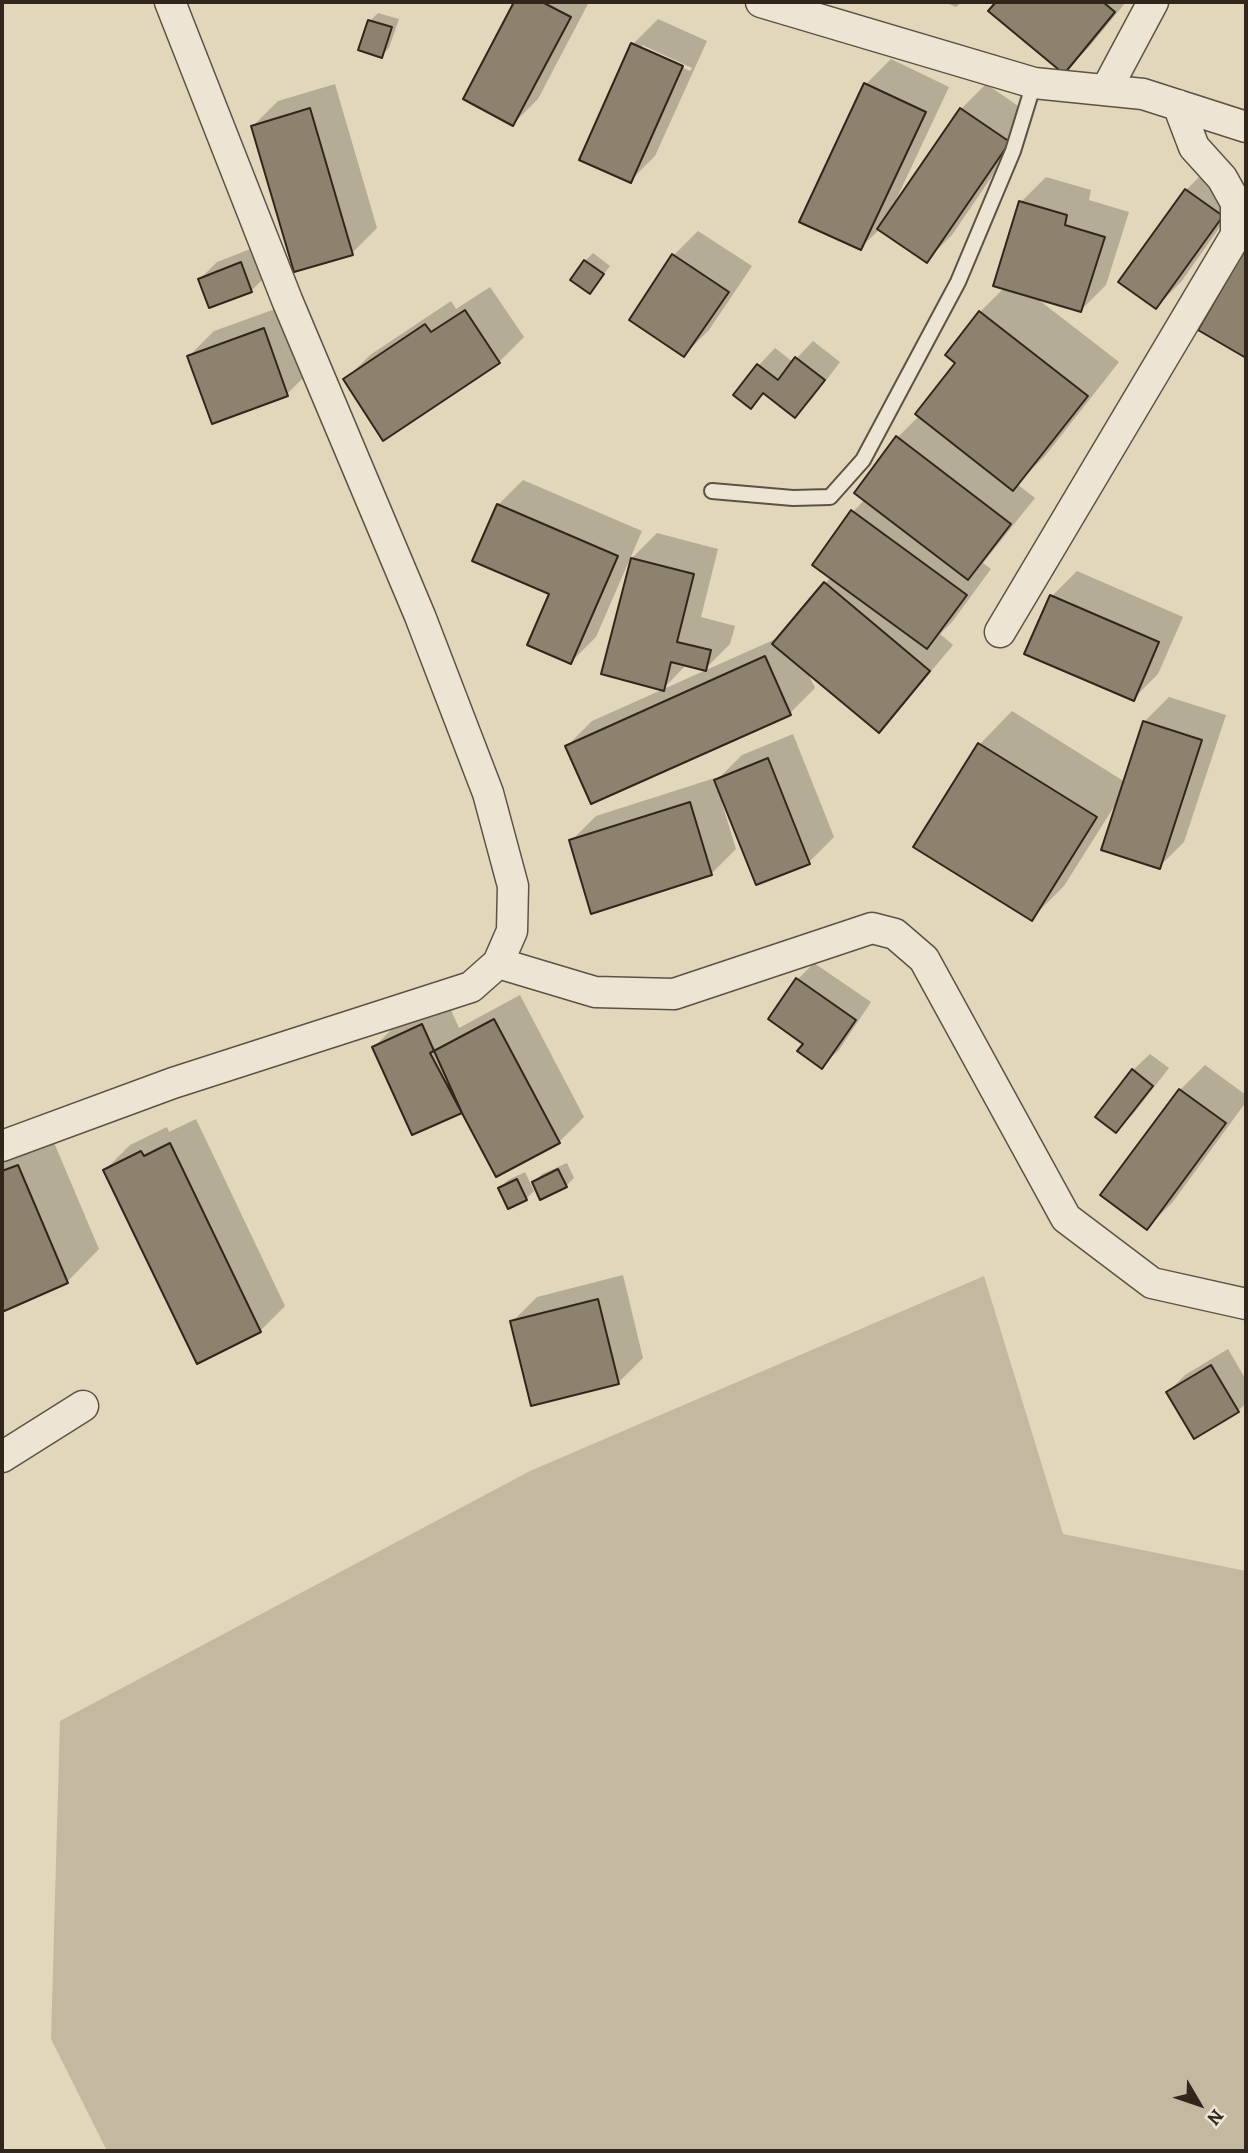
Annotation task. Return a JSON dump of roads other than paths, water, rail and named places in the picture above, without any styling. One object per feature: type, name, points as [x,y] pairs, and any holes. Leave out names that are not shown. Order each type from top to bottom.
[{"type":"street","points":[[2,1146],[173,1083],[471,988],[498,963],[512,931],[513,887],[488,793],[420,615],[287,300],[170,2]]},
{"type":"street","points":[[761,2],[1034,83],[1143,94],[1246,127]]},
{"type":"street","points":[[1106,90],[1153,2]]},
{"type":"street","points":[[1000,632],[1236,235],[1236,203],[1222,178],[1194,147],[1178,105]]},
{"type":"street","points":[[498,963],[595,992],[674,994],[872,928],[895,934],[924,959],[1066,1218],[1152,1283],[1246,1304]]},
{"type":"street","points":[[2,1457],[83,1406]]},
{"type":"lane","points":[[712,491],[793,498],[830,497],[863,460],[958,282],[1013,150],[1034,83]]}]
